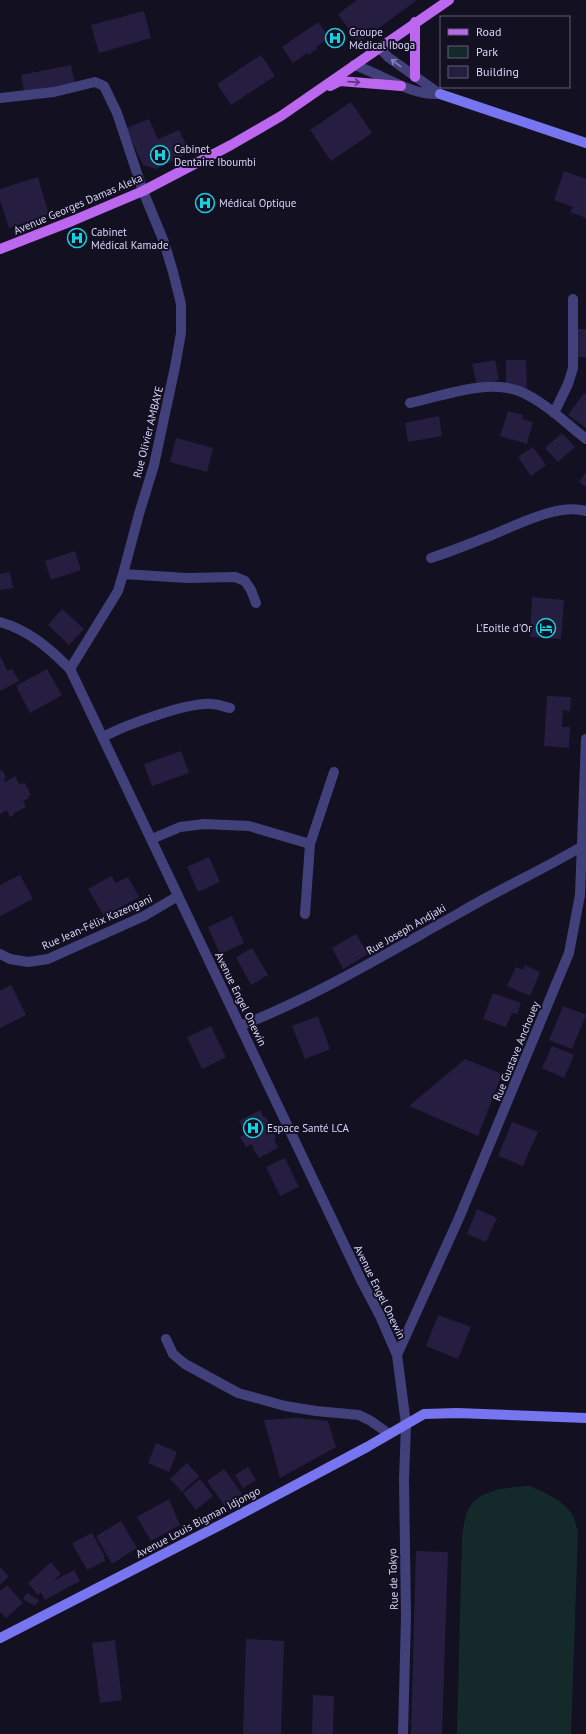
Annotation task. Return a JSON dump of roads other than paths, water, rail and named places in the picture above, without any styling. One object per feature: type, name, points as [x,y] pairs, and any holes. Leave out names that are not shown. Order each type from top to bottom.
[{"type":"main road","name":"Avenue Georges Damas Aleka","points":[[0,249],[143,191],[243,138],[281,116],[317,92],[379,47],[449,0]]},
{"type":"main road","points":[[415,22],[415,77]]},
{"type":"main road","points":[[317,92],[340,81],[402,86]]},
{"type":"main road","points":[[440,94],[586,143]]},
{"type":"main road","name":"Avenue Louis Bigman Idjongo","points":[[0,1638],[122,1576],[424,1414],[457,1413],[586,1418]]},
{"type":"street","points":[[379,47],[388,57],[440,94]]},
{"type":"street","points":[[354,65],[370,70],[402,86],[431,95],[440,94]]},
{"type":"street","name":"Rue Olivier AMBAYE","points":[[0,98],[54,92],[95,82],[100,84],[107,91],[117,113],[143,191],[164,242],[181,304],[181,333],[165,417],[118,591],[70,668]]},
{"type":"street","points":[[554,413],[568,384],[573,368],[572,299]]},
{"type":"street","points":[[410,402],[474,388],[495,386],[520,391],[554,413],[586,439]]},
{"type":"street","points":[[431,558],[530,520],[559,512],[580,510],[586,511]]},
{"type":"street","points":[[123,574],[187,578],[235,577],[245,581],[251,590],[256,603]]},
{"type":"street","name":"Avenue Engel Onewin","points":[[0,622],[21,629],[36,638],[70,668],[362,1282],[380,1316],[397,1355],[406,1424]]},
{"type":"street","points":[[103,737],[112,732],[155,716],[186,707],[211,704],[230,708]]},
{"type":"street","name":"Rue Gustave Anchouey","points":[[397,1355],[453,1232],[564,968],[569,952],[578,912],[580,895],[586,739]]},
{"type":"street","points":[[304,914],[310,844],[334,772]]},
{"type":"street","points":[[152,839],[180,827],[204,824],[249,826],[310,844]]},
{"type":"street","name":"Rue Joseph Andjaki","points":[[240,1026],[275,1011],[369,964],[499,890],[581,847]]},
{"type":"street","name":"Rue Jean-Félix Kazengani","points":[[0,954],[10,959],[28,962],[48,959],[144,916],[178,896]]},
{"type":"street","points":[[166,1339],[173,1354],[184,1364],[238,1393],[285,1406],[316,1411],[359,1415],[371,1421],[389,1434]]},
{"type":"street","name":"Rue de Tokyo","points":[[402,1734],[406,1616],[403,1530],[406,1424]]},
{"type":"place","name":"Groupe Médical Iboga","points":[[335,38]]},
{"type":"place","name":"Cabinet Dentaire Iboumbi","points":[[160,155]]},
{"type":"place","name":"Médical Optique","points":[[205,203]]},
{"type":"place","name":"Cabinet Médical Kamade","points":[[77,238]]},
{"type":"place","name":"L'Eoitle d'Or","points":[[546,628]]},
{"type":"place","name":"Espace Santé LCA","points":[[253,1128]]}]
